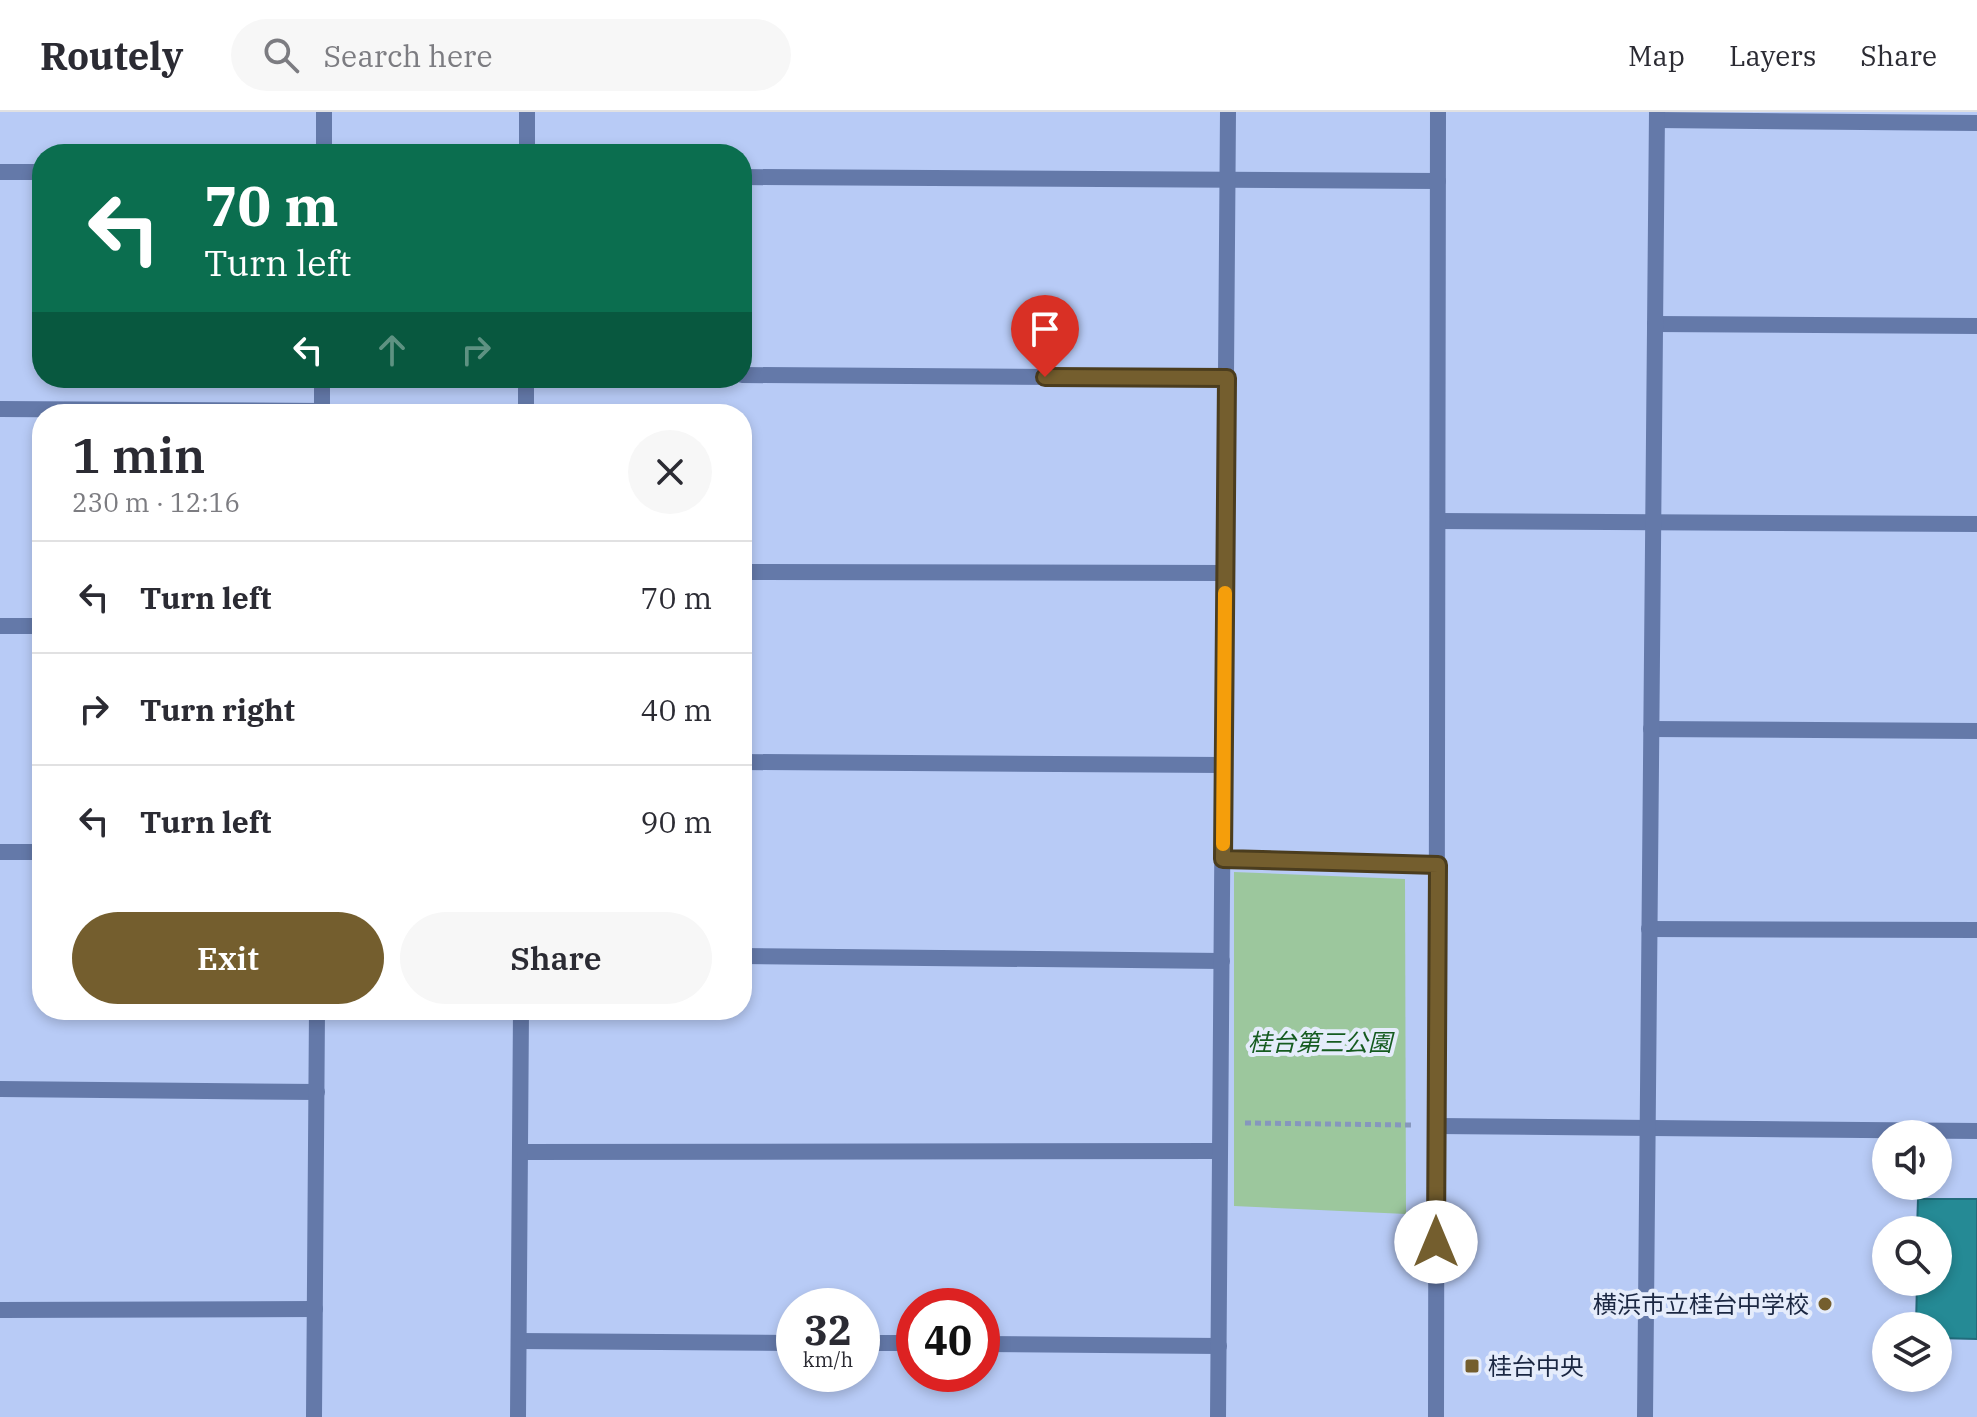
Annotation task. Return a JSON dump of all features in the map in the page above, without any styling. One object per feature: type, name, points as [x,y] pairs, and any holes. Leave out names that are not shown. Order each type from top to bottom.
[{"type":"street","points":[[324,112],[324,144]]},
{"type":"street","points":[[527,112],[527,144]]},
{"type":"street","points":[[1218,1417],[1228,112]]},
{"type":"street","points":[[1436,1417],[1438,112]]},
{"type":"street","points":[[1645,1417],[1657,116],[1977,123]]},
{"type":"street","points":[[0,172],[32,172]]},
{"type":"street","points":[[752,177],[1438,181]]},
{"type":"street","points":[[1655,324],[1977,326]]},
{"type":"street","points":[[752,375],[1227,378]]},
{"type":"street","points":[[0,409],[32,409]]},
{"type":"street","points":[[1439,521],[1977,524]]},
{"type":"street","points":[[752,572],[1225,573]]},
{"type":"street","points":[[0,626],[32,626]]},
{"type":"street","points":[[1651,729],[1977,731]]},
{"type":"street","points":[[752,762],[1223,765]]},
{"type":"street","points":[[0,852],[32,852]]},
{"type":"street","points":[[1223,859],[1438,865]]},
{"type":"street","points":[[1649,929],[1977,930]]},
{"type":"street","points":[[752,956],[1222,961]]},
{"type":"street","points":[[314,1417],[317,1020]]},
{"type":"street","points":[[518,1417],[521,1020]]},
{"type":"street","points":[[0,1089],[317,1092]]},
{"type":"street","points":[[1437,1126],[1977,1131]]},
{"type":"street","points":[[520,1152],[1220,1151]]},
{"type":"street","points":[[0,1310],[315,1309]]},
{"type":"street","points":[[519,1341],[776,1343]]},
{"type":"street","points":[[1000,1344],[1219,1346]]},
{"type":"path","points":[[1220,1123],[1437,1126]]},
{"type":"green space","name":"桂台第三公園","points":[[1234,872],[1405,879],[1406,1214],[1234,1206]]},
{"type":"shaded area","points":[[1977,1199],[1977,1339],[1952,1338],[1952,1312],[1916,1312],[1917,1296],[1952,1296],[1952,1216],[1917,1216],[1918,1200]]},
{"type":"slow traffic","points":[[1223,844],[1225,593]]},
{"type":"place","name":"横浜市立桂台中学校","points":[[1825,1304]]},
{"type":"place","name":"桂台中央","points":[[1472,1366]]},
{"type":"route","points":[[1045,377],[1227,378],[1223,859],[1438,865],[1436,1242]]}]
